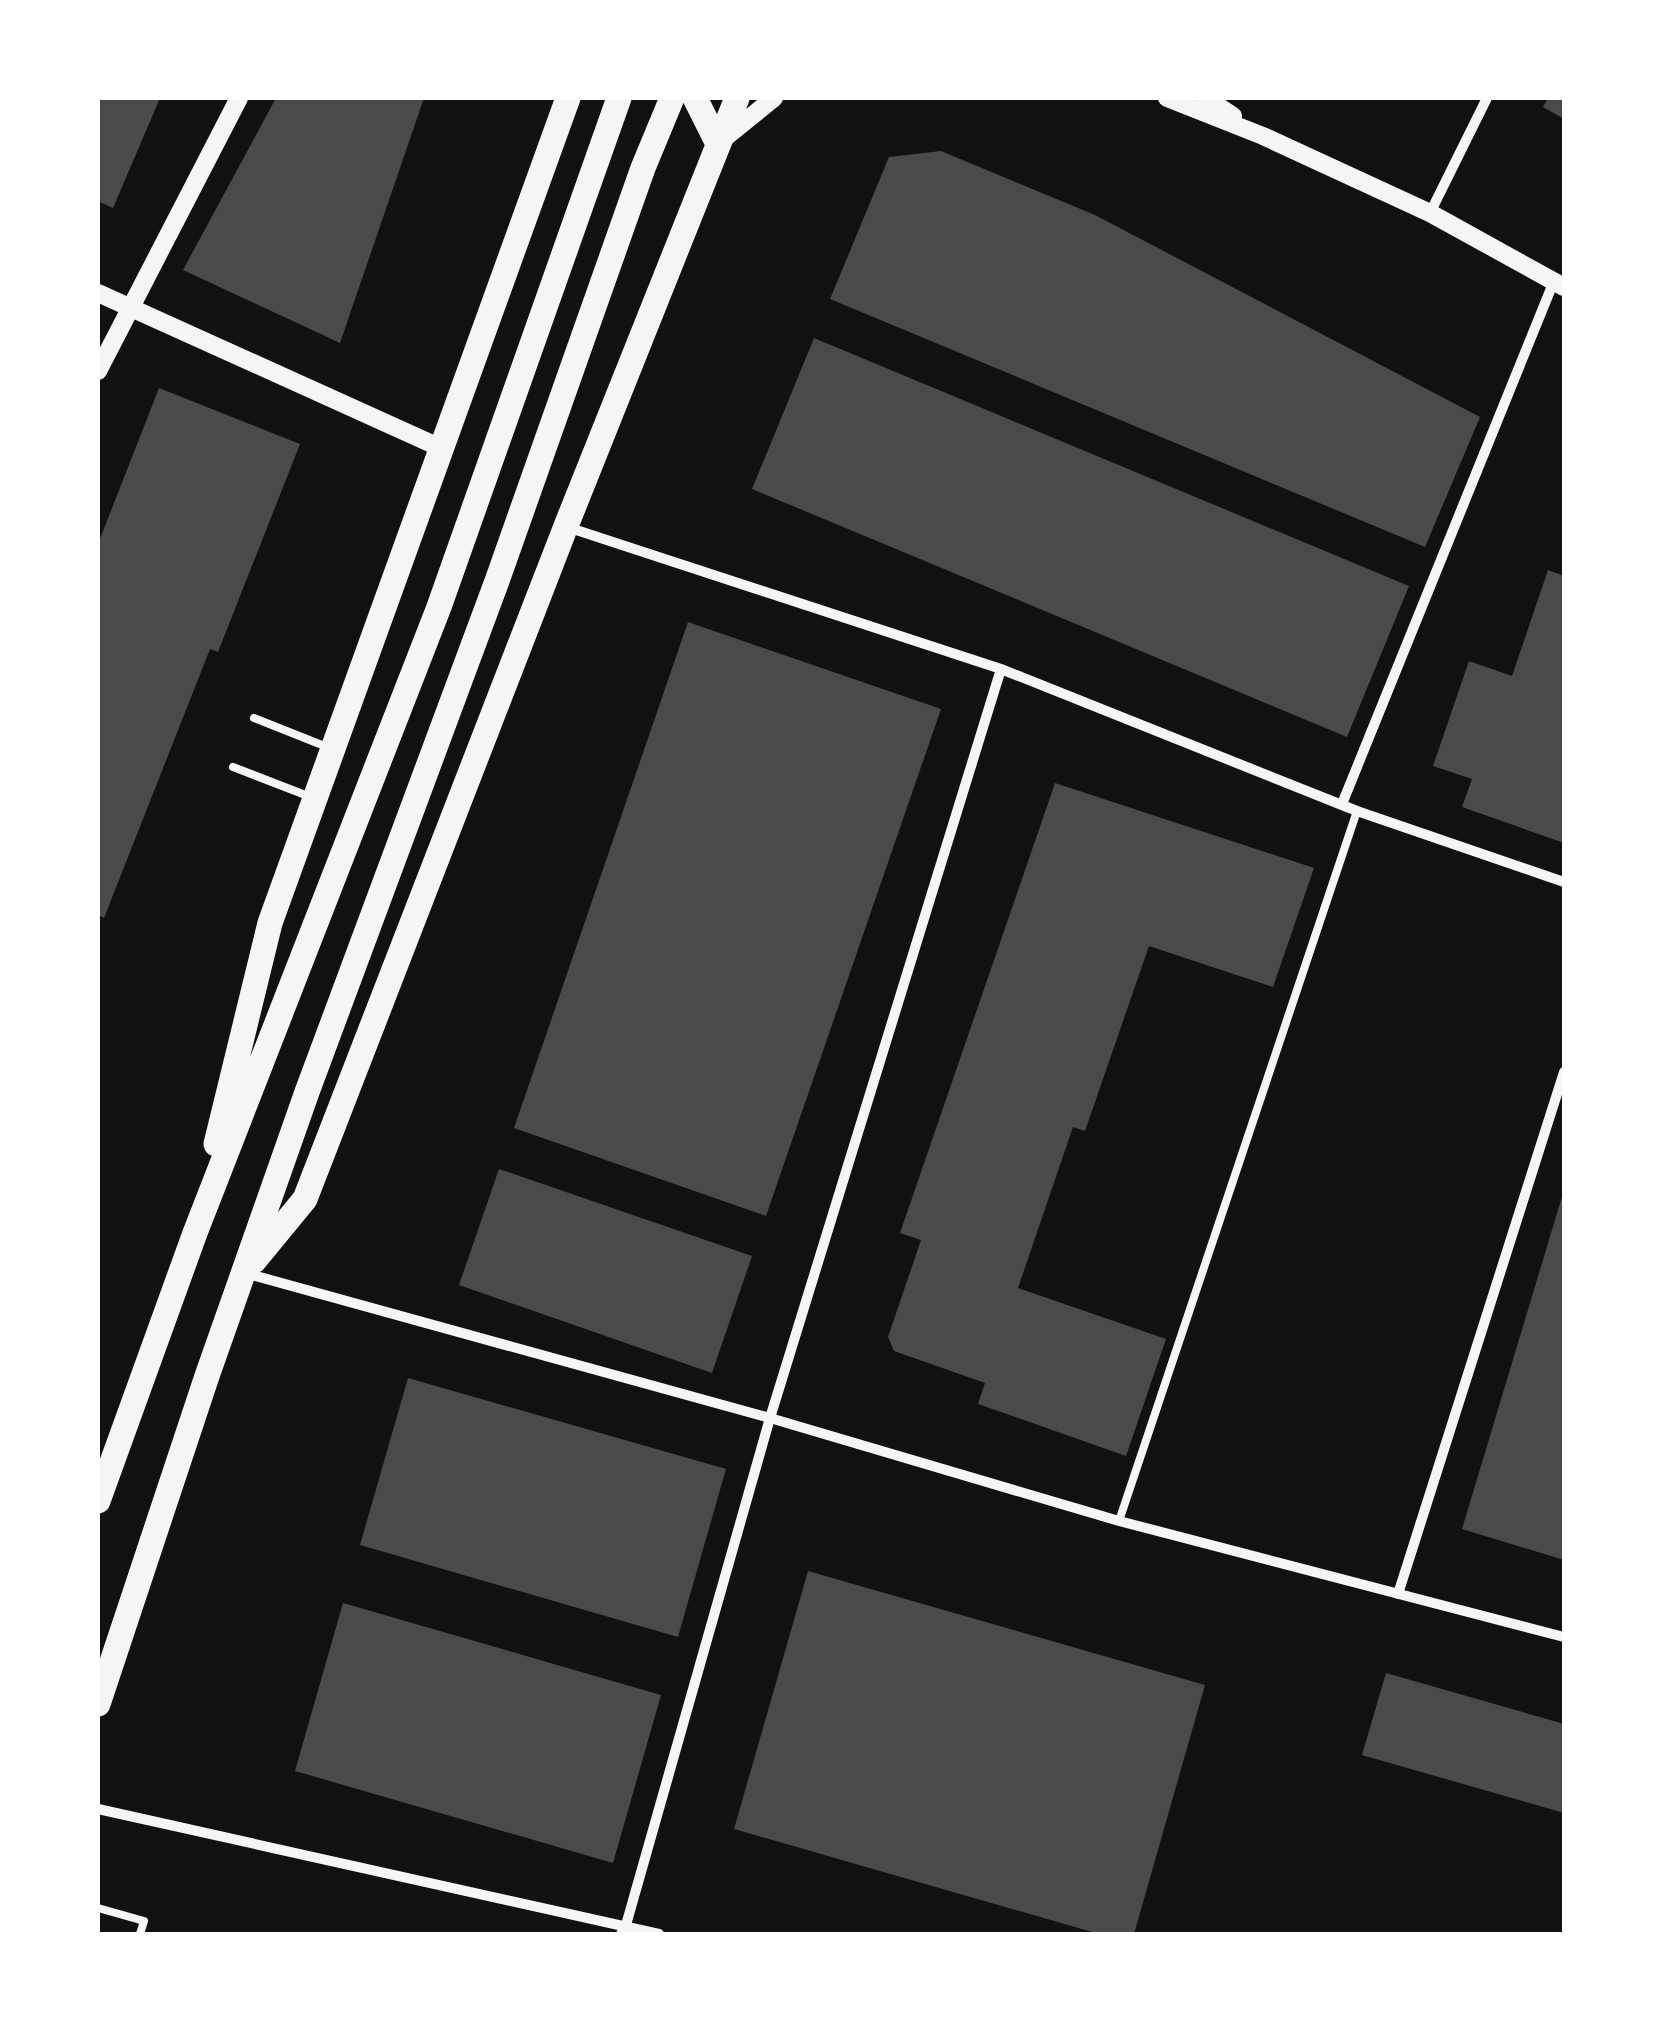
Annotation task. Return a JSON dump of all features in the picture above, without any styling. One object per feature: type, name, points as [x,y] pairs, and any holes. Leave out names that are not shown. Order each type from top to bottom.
[{"type":"main road","points":[[195,1234],[270,923],[568,98]]},
{"type":"main road","points":[[98,1500],[195,1234],[438,607],[619,98]]},
{"type":"main road","points":[[98,1704],[306,1092],[497,580],[643,168],[672,98]]},
{"type":"main road","points":[[695,98],[718,144]]},
{"type":"main road","points":[[244,1272],[304,1200],[566,526],[738,98]]},
{"type":"street","points":[[98,371],[240,98]]},
{"type":"street","points":[[718,144],[774,98]]},
{"type":"street","points":[[1167,98],[1263,136],[1430,213],[1559,284],[1342,804]]},
{"type":"street","points":[[1206,98],[1263,136]]},
{"type":"street","points":[[1430,213],[1488,98]]},
{"type":"street","points":[[98,293],[441,448]]},
{"type":"street","points":[[566,526],[1001,668],[1356,810],[1564,882]]},
{"type":"street","points":[[624,1930],[770,1418],[1001,668]]},
{"type":"street","points":[[1398,1594],[1564,1072]]},
{"type":"street","points":[[244,1272],[770,1418],[1119,1522],[1564,1638]]},
{"type":"street","points":[[98,1809],[624,1930],[660,1934]]},
{"type":"lane","points":[[254,718],[332,748]]},
{"type":"lane","points":[[234,767],[314,798]]},
{"type":"lane","points":[[1119,1522],[1356,810]]},
{"type":"lane","points":[[98,1908],[144,1921],[140,1934]]},
{"type":"building","points":[[98,98],[160,98],[113,208],[98,201]]},
{"type":"building","points":[[276,98],[424,98],[340,343],[183,270]]},
{"type":"building","points":[[1548,98],[1564,98],[1564,119],[1543,107]]},
{"type":"building","points":[[941,151],[1095,215],[1480,417],[1425,547],[830,299],[889,157]]},
{"type":"building","points":[[814,338],[1409,586],[1347,737],[752,489]]},
{"type":"building","points":[[159,388],[300,444],[218,652],[210,649],[104,918],[98,915],[98,544]]},
{"type":"building","points":[[1548,570],[1564,576],[1564,843],[1462,807],[1472,779],[1433,766],[1469,661],[1512,676]]},
{"type":"building","points":[[688,622],[941,709],[766,1216],[514,1128]]},
{"type":"building","points":[[1055,783],[1314,868],[1273,987],[1149,946],[1085,1131],[1073,1127],[1018,1288],[1166,1339],[1126,1456],[978,1404],[985,1383],[894,1351],[888,1337],[921,1240],[900,1233]]},
{"type":"building","points":[[499,1169],[752,1256],[712,1373],[459,1285]]},
{"type":"building","points":[[1564,1190],[1564,1560],[1462,1529]]},
{"type":"building","points":[[408,1378],[726,1469],[678,1637],[360,1545]]},
{"type":"building","points":[[808,1571],[1205,1685],[1134,1934],[1099,1934],[734,1829]]},
{"type":"building","points":[[343,1603],[661,1695],[613,1863],[295,1771]]},
{"type":"building","points":[[1386,1673],[1564,1724],[1564,1813],[1362,1755]]}]
